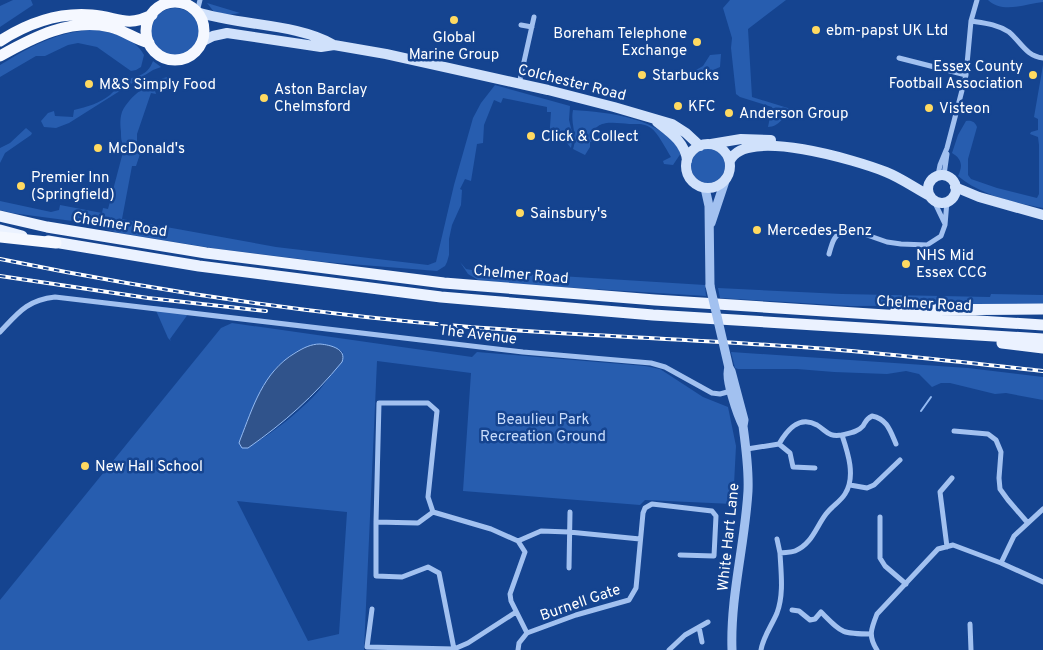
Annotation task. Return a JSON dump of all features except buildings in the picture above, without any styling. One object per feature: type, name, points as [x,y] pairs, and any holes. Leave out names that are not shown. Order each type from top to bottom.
[{"type":"highway","points":[[0,41],[13,32],[36,22],[70,15],[91,15],[132,22],[141,20],[152,15],[162,6],[174,1],[186,4],[197,12],[204,25],[203,41],[199,48],[193,55],[178,60],[162,58],[154,52],[147,37],[147,26],[152,15]]},
{"type":"highway","points":[[0,56],[54,31],[82,25],[111,27],[149,43]]},
{"type":"highway","points":[[0,237],[56,243]]},
{"type":"main road","name":"Colchester Road","points":[[197,12],[218,19],[278,28],[322,38],[334,45]]},
{"type":"main road","name":"Colchester Road","points":[[203,41],[212,36],[227,33],[321,47],[334,45],[386,54],[614,107],[654,120],[664,120],[705,145]]},
{"type":"main road","name":"Colchester Road","points":[[654,120],[680,142],[685,150],[687,161]]},
{"type":"main road","points":[[796,148],[780,142],[758,138],[735,139],[705,145],[691,152],[686,169],[691,180],[696,185],[705,188],[716,187],[725,181],[730,172],[730,161],[734,154],[748,147],[764,145],[796,148],[845,158],[886,172],[939,202],[952,195],[979,197],[1043,215]]},
{"type":"main road","points":[[705,145],[722,149],[730,161]]},
{"type":"main road","points":[[931,197],[928,191],[929,183],[932,179],[941,175],[951,178],[952,195]]},
{"type":"main road","points":[[904,182],[929,183]]},
{"type":"main road","name":"Chelmer Road","points":[[0,216],[46,227],[206,253],[419,280],[646,300],[1043,325]]},
{"type":"main road","name":"Chelmer Road","points":[[0,230],[56,243],[199,266],[441,297],[654,315],[846,328],[1043,338]]},
{"type":"main road","points":[[834,313],[895,310],[1043,309]]},
{"type":"main road","points":[[846,328],[1043,348]]},
{"type":"street","points":[[197,12],[200,0]]},
{"type":"street","points":[[941,175],[966,75],[971,21],[977,0]]},
{"type":"street","points":[[519,84],[534,17]]},
{"type":"street","points":[[971,21],[1002,28],[1010,33],[1028,53],[1043,58]]},
{"type":"street","points":[[521,25],[532,27]]},
{"type":"street","points":[[900,58],[966,75]]},
{"type":"street","name":"White Hart Lane","points":[[710,228],[725,181]]},
{"type":"street","name":"White Hart Lane","points":[[705,188],[709,206],[710,286],[728,368],[727,371],[738,416],[743,426],[747,450],[748,492],[734,609],[732,650]]},
{"type":"street","points":[[829,254],[836,234],[847,228],[887,242],[926,245],[941,236],[952,195]]},
{"type":"street","points":[[931,197],[945,224]]},
{"type":"street","name":"The Avenue","points":[[0,332],[28,305],[43,298],[55,297],[523,352],[651,363],[665,367],[712,393],[720,394],[732,390]]},
{"type":"street","name":"White Hart Lane","points":[[728,368],[731,371],[738,395],[744,420],[743,426]]},
{"type":"street","points":[[433,512],[428,497],[437,411],[428,404],[378,403],[376,576],[402,577],[428,567],[439,573],[454,649]]},
{"type":"street","points":[[747,450],[778,444],[789,428],[797,423],[808,422],[834,436],[858,431],[866,419],[872,416],[880,417],[886,423],[896,444]]},
{"type":"street","points":[[954,431],[988,434],[996,440],[1001,452],[1000,489],[1027,522]]},
{"type":"street","points":[[780,553],[792,552],[810,541],[828,512],[836,505],[850,485],[849,461],[842,435]]},
{"type":"street","points":[[778,444],[790,453],[793,467],[814,468]]},
{"type":"street","points":[[850,485],[867,488],[874,485],[900,460]]},
{"type":"street","points":[[947,546],[940,492],[952,478]]},
{"type":"street","name":"Burnell Gate","points":[[518,650],[519,643],[527,632],[576,615],[629,600],[636,588],[640,539],[645,508],[652,504],[712,510],[715,512],[714,556],[680,554]]},
{"type":"street","points":[[1001,563],[1012,539],[1027,522],[1043,509]]},
{"type":"street","points":[[376,522],[418,523],[433,512]]},
{"type":"street","points":[[433,512],[491,529],[518,541],[525,552],[510,594],[511,601],[527,632]]},
{"type":"street","points":[[569,568],[570,512]]},
{"type":"street","points":[[880,517],[880,558],[885,566],[906,584]]},
{"type":"street","points":[[518,541],[541,531],[640,539]]},
{"type":"street","points":[[762,650],[764,640],[778,612],[781,590],[780,553],[777,539]]},
{"type":"street","points":[[877,650],[871,641],[871,634],[877,614],[938,549],[953,545],[1001,563],[1043,582]]},
{"type":"street","points":[[372,609],[367,647],[454,649],[516,612]]},
{"type":"street","points":[[792,610],[798,610],[810,620],[815,619],[821,612],[839,630],[849,634],[871,634]]},
{"type":"street","points":[[669,650],[685,635],[708,622]]},
{"type":"street","points":[[970,624],[971,650]]},
{"type":"street","points":[[699,627],[702,642]]},
{"type":"green space","points":[[13,0],[31,0],[33,5],[0,27],[0,6]]},
{"type":"green space","points":[[730,0],[786,0],[748,29],[752,97],[791,109],[772,127],[768,127],[772,107],[736,94],[731,48],[732,38],[723,8]]},
{"type":"green space","points":[[988,0],[1043,0],[1043,2],[1007,7],[994,4]]},
{"type":"green space","points":[[207,3],[240,13],[228,15],[214,12]]},
{"type":"green space","points":[[170,8],[180,8],[189,12],[195,18],[198,23],[198,41],[189,52],[180,56],[170,56],[161,52],[155,46],[151,37],[151,27],[155,18],[161,12]]},
{"type":"green space","points":[[89,30],[104,31],[128,39],[144,55],[141,67],[131,71],[97,47],[78,43],[68,45],[45,56],[36,56],[0,77],[0,65],[32,47],[65,34]]},
{"type":"green space","points":[[721,54],[720,67],[702,75],[691,77],[689,74],[703,66],[710,55]]},
{"type":"green space","points":[[153,61],[161,67],[153,70],[69,123],[56,128],[44,127],[41,121],[48,113],[54,111],[55,116],[73,117],[74,110],[106,98],[123,82],[145,73]]},
{"type":"green space","points":[[1043,65],[1043,208],[998,197],[967,183],[958,176],[961,163],[952,153],[958,135],[966,121],[973,122],[977,127],[968,159],[968,175],[971,179],[1037,198],[1039,194],[1039,145],[1038,137],[1030,134],[1038,130],[1038,119],[1034,117]]},
{"type":"green space","points":[[167,77],[168,80],[154,87],[156,94],[151,93],[137,134],[137,145],[145,146],[144,153],[140,154],[136,166],[132,166],[122,219],[276,247],[428,265],[436,262],[454,185],[473,118],[481,103],[495,85],[570,106],[569,120],[573,136],[571,148],[567,143],[549,141],[551,112],[547,112],[547,107],[503,98],[501,103],[494,100],[484,125],[483,143],[477,144],[471,181],[465,179],[460,189],[462,190],[461,205],[452,225],[447,262],[445,266],[437,271],[325,262],[218,249],[119,233],[80,222],[0,210],[0,201],[51,212],[59,210],[60,205],[102,213],[103,208],[108,209],[124,146],[120,127],[122,112],[130,100],[141,90]]},
{"type":"green space","points":[[573,110],[618,115],[634,119],[662,132],[673,141],[681,153],[673,165],[664,164],[663,161],[671,157],[654,130],[640,124],[611,123],[600,125],[596,128],[594,141],[590,142],[590,147],[585,155],[573,149],[575,139],[572,120]]},
{"type":"green space","points":[[26,128],[32,133],[31,135],[5,153],[0,163],[0,148],[10,143]]},
{"type":"green space","points":[[708,149],[715,150],[720,154],[724,159],[724,173],[720,178],[715,182],[708,183],[701,182],[696,178],[692,173],[691,166],[692,159],[696,154],[701,150]]},
{"type":"green space","points":[[460,262],[466,269],[483,272],[705,285],[706,296],[478,280],[468,274]]},
{"type":"green space","points":[[718,288],[842,294],[990,297],[991,294],[1043,295],[1043,305],[850,306],[720,298]]},
{"type":"green space","points":[[154,306],[191,310],[170,339],[171,341],[168,338]]},
{"type":"green space","name":"Beaulieu Park Recreation Ground","points":[[232,323],[472,357],[477,352],[645,366],[660,369],[703,397],[728,407],[736,446],[733,504],[645,500],[640,505],[463,491],[471,373],[377,361],[364,650],[0,650],[0,600],[221,328]],"holes":[[[320,344],[343,352],[325,383],[310,400],[288,419],[246,448],[274,370],[295,352]],[[237,501],[347,512],[339,634],[308,641]]]},
{"type":"green space","points":[[731,352],[968,368],[1043,377],[1043,400],[1006,393],[995,394],[950,383],[941,383],[932,387],[919,374],[906,371],[887,374],[797,369],[738,369],[735,368]]},
{"type":"shaded area","points":[[320,344],[337,348],[342,354],[342,362],[321,386],[286,419],[248,448],[242,448],[239,443],[240,440],[260,391],[267,380],[284,361],[295,353],[307,347]]},
{"type":"waterway","points":[[921,411],[931,397]]},
{"type":"railway","points":[[0,259],[175,291],[411,322],[828,349],[1043,371]]},
{"type":"railway","points":[[0,276],[148,298],[266,311]]},
{"type":"place","name":"Global Marine Group","points":[[454,20]]},
{"type":"place","name":"ebm-papst UK Ltd","points":[[816,30]]},
{"type":"place","name":"Boreham Telephone Exchange","points":[[697,42]]},
{"type":"place","name":"Starbucks","points":[[642,75]]},
{"type":"place","name":"Essex County Football Association","points":[[1033,75]]},
{"type":"place","name":"M&S Simply Food","points":[[89,84]]},
{"type":"place","name":"Aston Barclay Chelmsford","points":[[264,98]]},
{"type":"place","name":"KFC","points":[[678,106]]},
{"type":"place","name":"Visteon","points":[[929,108]]},
{"type":"place","name":"Anderson Group","points":[[729,113]]},
{"type":"place","name":"Click & Collect","points":[[531,136]]},
{"type":"place","name":"McDonald's","points":[[98,148]]},
{"type":"place","name":"Premier Inn (Springfield)","points":[[21,186]]},
{"type":"place","name":"Sainsbury's","points":[[520,213]]},
{"type":"place","name":"Mercedes-Benz","points":[[757,230]]},
{"type":"place","name":"NHS Mid Essex CCG","points":[[906,264]]},
{"type":"place","name":"New Hall School","points":[[85,466]]}]
